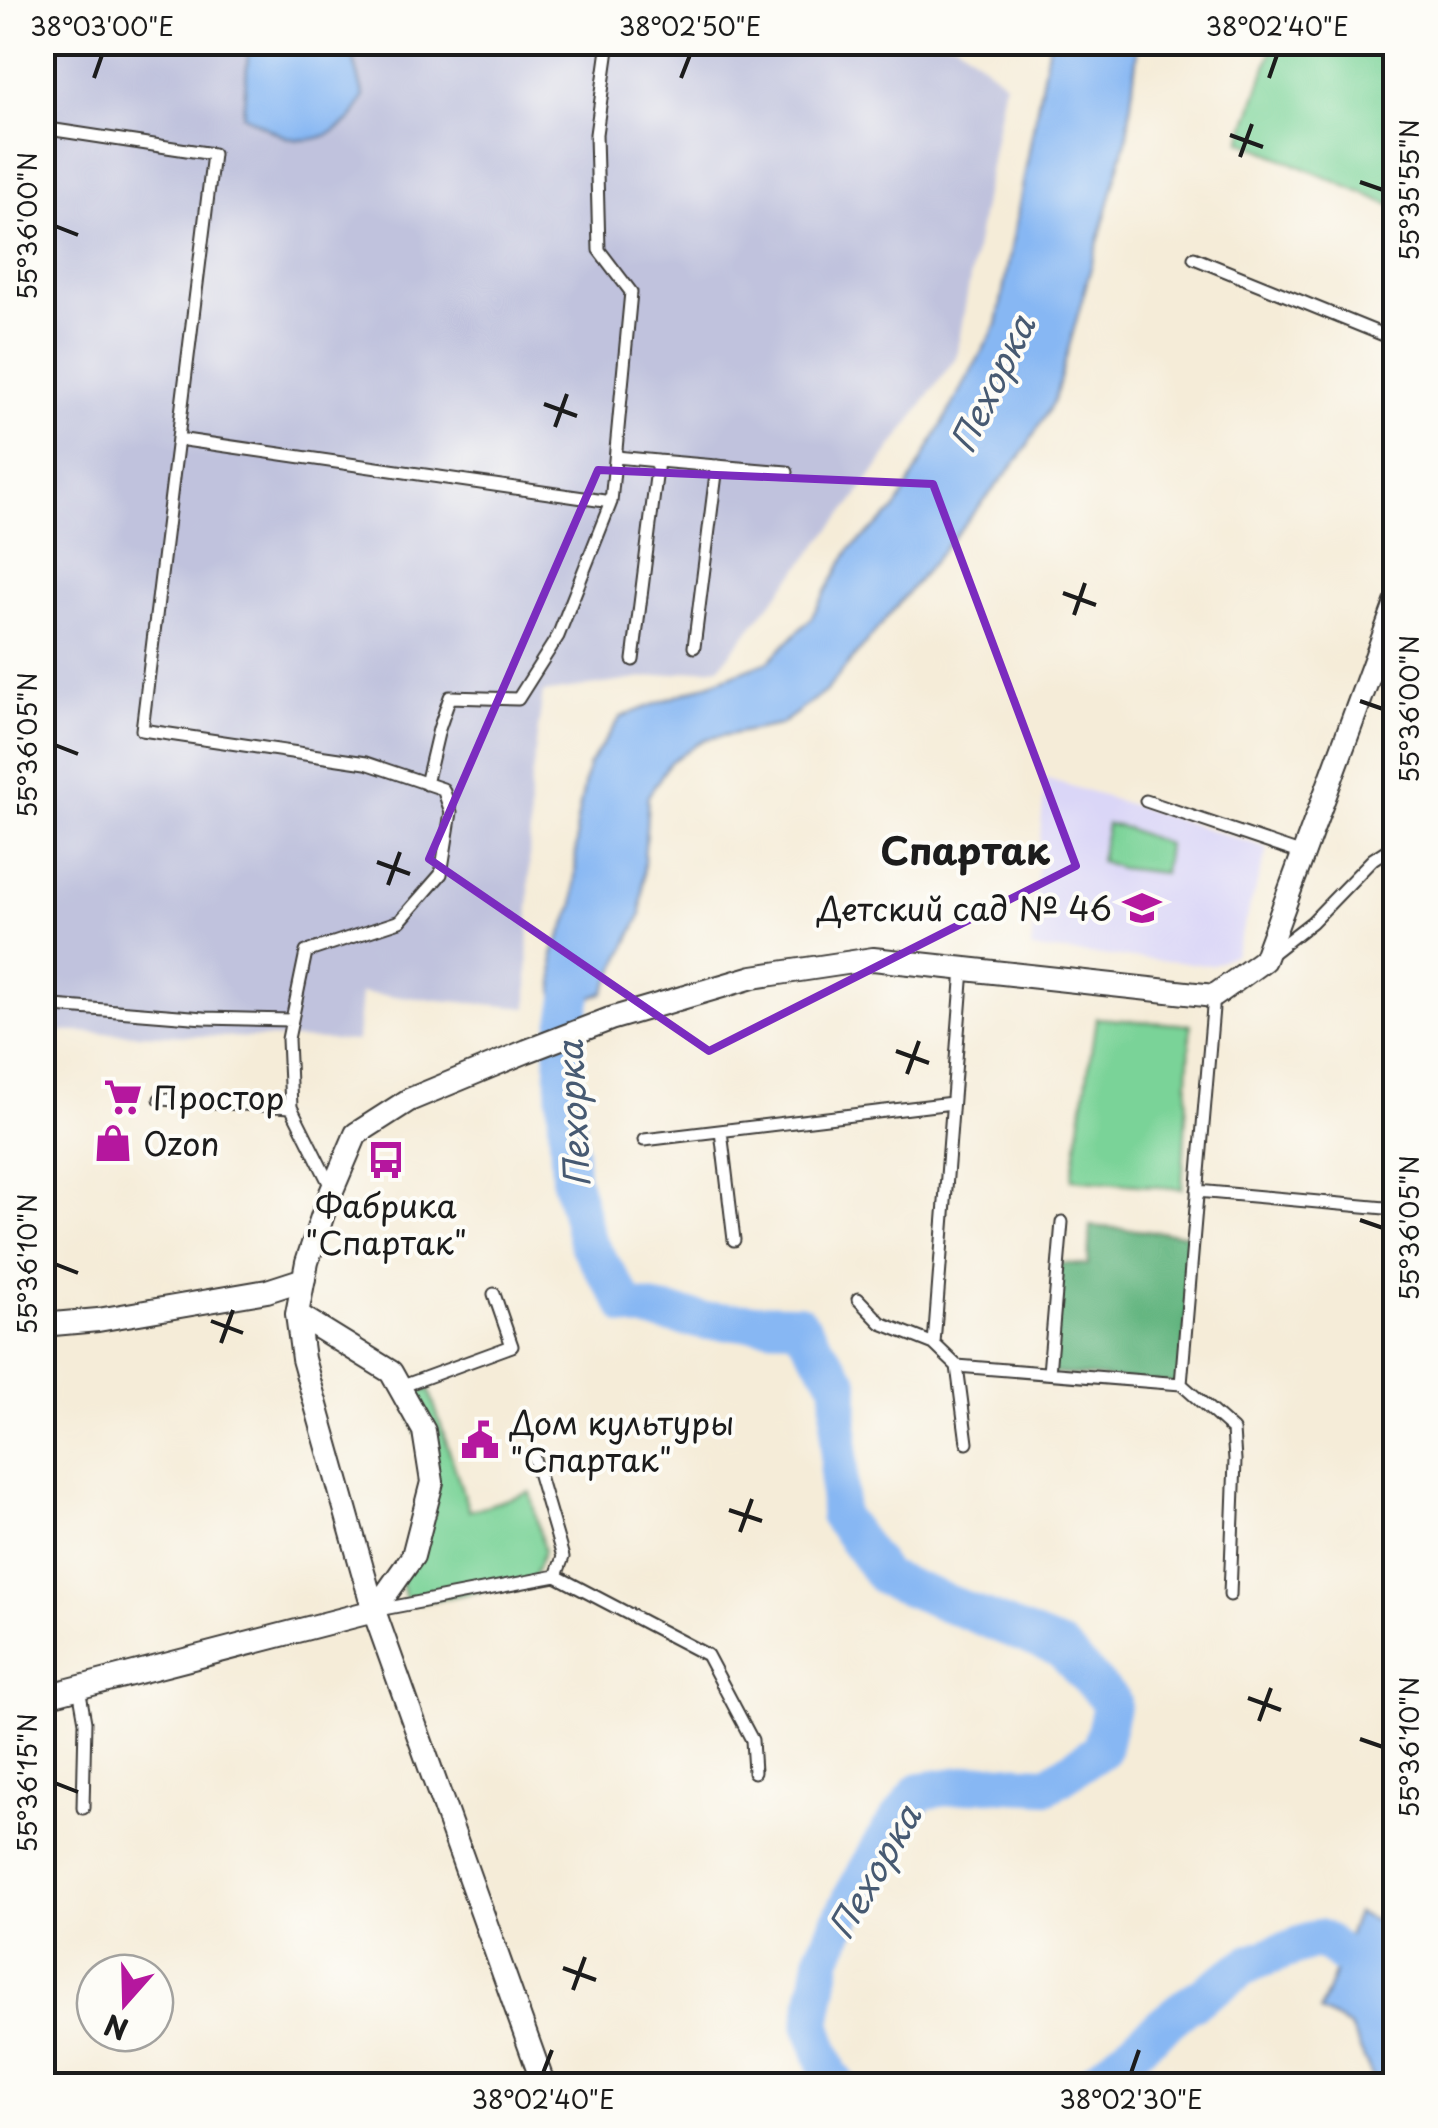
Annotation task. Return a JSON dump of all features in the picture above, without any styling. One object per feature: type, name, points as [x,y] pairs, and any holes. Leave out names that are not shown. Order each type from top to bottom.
[{"type":"street","points":[[544,2086],[374,1611],[303,1359],[297,1314],[307,1262],[356,1134],[410,1100],[528,1051],[610,1019],[753,978],[873,959],[1214,996],[1264,960],[1396,603]]},
{"type":"street","points":[[42,1325],[98,1320],[267,1292],[304,1279]]},
{"type":"street","points":[[42,1697],[374,1611],[413,1556],[432,1482],[424,1432],[391,1372],[297,1314]]},
{"type":"lane","points":[[426,784],[450,697],[518,700],[558,636],[612,502],[631,292],[599,250],[596,134],[609,42]]},
{"type":"lane","points":[[42,128],[213,154],[142,730],[366,764],[443,790],[451,812],[441,874],[400,922],[306,952],[288,1039],[291,1107],[332,1189]]},
{"type":"lane","points":[[1194,258],[1396,340]]},
{"type":"lane","points":[[178,439],[612,502]]},
{"type":"lane","points":[[616,457],[787,472]]},
{"type":"lane","points":[[633,660],[658,461]]},
{"type":"lane","points":[[694,647],[717,466]]},
{"type":"lane","points":[[1146,801],[1303,854]]},
{"type":"lane","points":[[1264,960],[1312,922],[1373,859],[1396,844]]},
{"type":"lane","points":[[934,1344],[963,969]]},
{"type":"lane","points":[[1181,1384],[1214,996]]},
{"type":"lane","points":[[42,1005],[204,1018],[292,1020]]},
{"type":"lane","points":[[160,1099],[291,1107]]},
{"type":"lane","points":[[644,1140],[952,1104]]},
{"type":"lane","points":[[721,1131],[734,1240]]},
{"type":"lane","points":[[1197,1191],[1396,1208]]},
{"type":"lane","points":[[1050,1374],[1062,1222]]},
{"type":"lane","points":[[400,1387],[512,1346],[494,1294]]},
{"type":"lane","points":[[858,1299],[881,1323],[934,1344],[957,1366],[1181,1384],[1233,1430],[1230,1595]]},
{"type":"lane","points":[[957,1366],[967,1443]]},
{"type":"lane","points":[[534,1456],[564,1557],[556,1576]]},
{"type":"lane","points":[[374,1611],[556,1576],[707,1655],[752,1740],[754,1772]]},
{"type":"lane","points":[[79,1688],[86,1722],[83,1808]]},
{"type":"highlighted area","points":[[598,470],[933,484],[1076,866],[709,1051],[429,859]]},
{"type":"shaded area","points":[[956,42],[1005,82],[956,357],[856,498],[719,667],[543,693],[530,789],[528,1008],[361,993],[357,1041],[43,1031],[43,43]]},
{"type":"shaded area","name":"Детский сад № 46","points":[[1045,778],[1268,848],[1235,954],[1211,965],[1031,949]]},
{"type":"green space","points":[[1274,43],[1395,43],[1395,207],[1241,141]]},
{"type":"green space","points":[[1107,824],[1167,844],[1164,873],[1120,868],[1100,861]]},
{"type":"green space","points":[[1096,1018],[1191,1025],[1182,1189],[1072,1179]]},
{"type":"green space","points":[[1090,1226],[1194,1235],[1181,1384],[1049,1373],[1059,1263],[1088,1265]]},
{"type":"green space","points":[[429,1389],[469,1511],[530,1492],[544,1551],[532,1581],[408,1605],[398,1575],[432,1482],[405,1398]]},
{"type":"water","points":[[249,43],[345,43],[351,49],[364,97],[355,114],[333,132],[308,140],[276,133],[243,115]]},
{"type":"water","points":[[1049,43],[1138,43],[1127,137],[1054,401],[1021,456],[826,691],[780,725],[705,739],[670,762],[648,796],[641,915],[604,992],[555,1014],[553,954],[574,905],[577,821],[588,766],[621,717],[769,661],[811,618],[850,549],[895,510],[997,324]]},
{"type":"water","points":[[1357,1913],[1395,1929],[1395,2085],[1376,2085],[1350,2027],[1320,2011]]},
{"type":"waterway","name":"Пехорка","points":[[580,959],[563,1047],[570,1177],[588,1244],[628,1307],[705,1321],[798,1323],[840,1383],[838,1515],[885,1578],[1061,1649],[1112,1702],[1101,1750],[1048,1785],[985,1782],[920,1791],[887,1835],[824,1955],[812,2024],[829,2073],[839,2086]]},
{"type":"waterway","name":"Пехорка","points":[[1088,2086],[1185,2007],[1251,1963],[1319,1938],[1396,1992]]},
{"type":"place","name":"Детский сад № 46","points":[[1142,908]]},
{"type":"place","name":"Простор","points":[[123,1097]]},
{"type":"place","name":"Ozon","points":[[113,1143]]},
{"type":"place","name":"Фабрика \"Спартак\"","points":[[386,1160]]},
{"type":"place","name":"Дом культуры \"Спартак\"","points":[[480,1440]]},
{"type":"district","name":"Спартак","points":[[965,849]]}]
